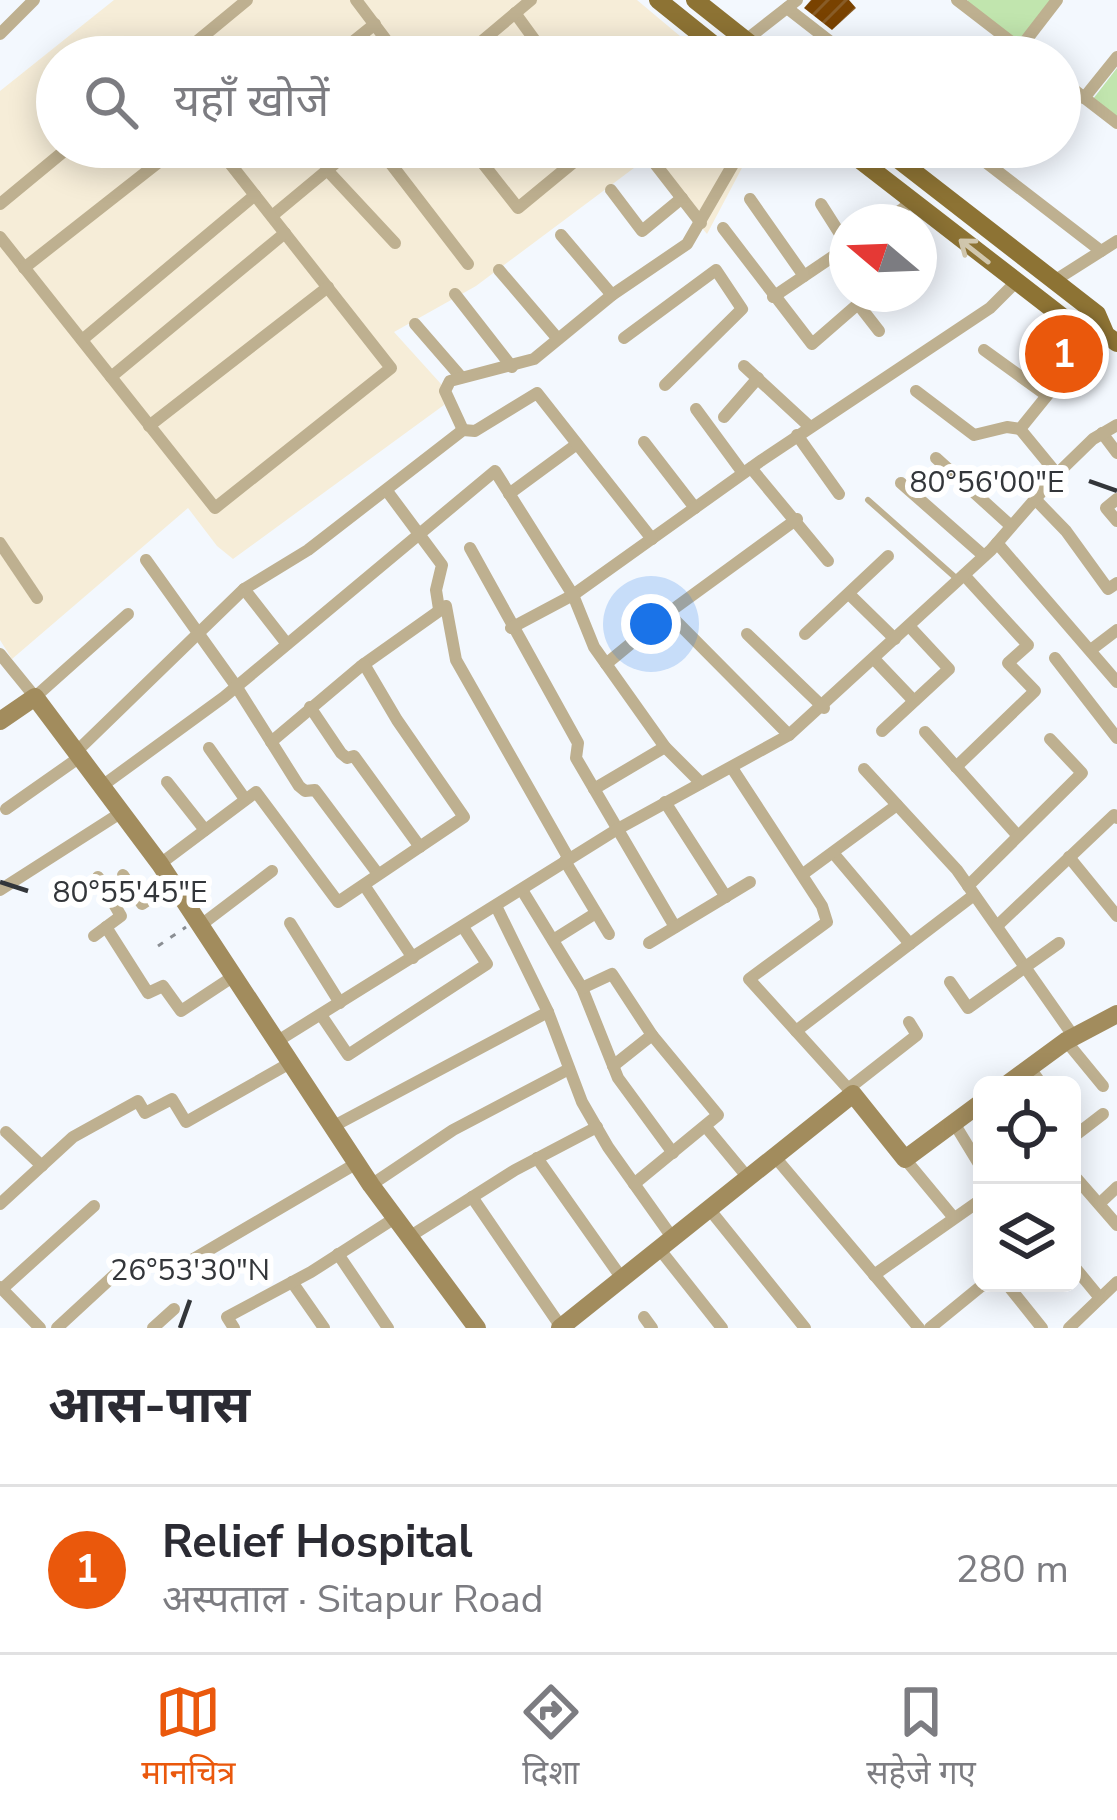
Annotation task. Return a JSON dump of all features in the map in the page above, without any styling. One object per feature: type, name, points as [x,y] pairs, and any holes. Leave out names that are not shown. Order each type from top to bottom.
[{"type":"main road","points":[[658,0],[703,36]]},
{"type":"main road","points":[[695,0],[741,36]]},
{"type":"main road","points":[[869,168],[1082,332],[1106,338]]},
{"type":"main road","points":[[909,168],[1096,314],[1106,338]]},
{"type":"street","points":[[0,34],[34,0]]},
{"type":"street","points":[[204,36],[248,0]]},
{"type":"street","points":[[356,0],[383,36]]},
{"type":"street","points":[[488,36],[531,0]]},
{"type":"street","points":[[957,0],[1003,36]]},
{"type":"street","points":[[1035,36],[1057,0]]},
{"type":"street","points":[[751,36],[792,4],[827,36]]},
{"type":"street","points":[[514,14],[531,36]]},
{"type":"street","points":[[359,36],[374,24]]},
{"type":"street","points":[[1084,98],[1117,57]]},
{"type":"street","points":[[1081,96],[1117,123]]},
{"type":"street","points":[[0,204],[44,168]]},
{"type":"street","points":[[25,268],[151,168]]},
{"type":"street","points":[[0,237],[214,508],[391,368],[235,168]]},
{"type":"street","points":[[272,216],[329,168]]},
{"type":"street","points":[[394,168],[468,264]]},
{"type":"street","points":[[487,168],[518,208],[567,168]]},
{"type":"street","points":[[658,168],[701,223]]},
{"type":"street","points":[[463,430],[445,391],[450,382],[534,359],[612,295],[687,244],[731,168]]},
{"type":"street","points":[[993,168],[1101,251]]},
{"type":"street","points":[[327,170],[395,243]]},
{"type":"street","points":[[611,190],[642,230],[682,198]]},
{"type":"street","points":[[82,340],[255,195]]},
{"type":"street","points":[[750,199],[804,276]]},
{"type":"street","points":[[904,204],[909,200]]},
{"type":"street","points":[[821,204],[829,217]]},
{"type":"street","points":[[723,228],[812,344],[858,304],[879,331]]},
{"type":"street","points":[[111,377],[285,233]]},
{"type":"street","points":[[561,235],[612,295]]},
{"type":"street","points":[[1054,281],[1117,241]]},
{"type":"street","points":[[773,297],[829,259]]},
{"type":"street","points":[[499,270],[558,339]]},
{"type":"street","points":[[624,338],[716,270],[742,309],[665,385]]},
{"type":"street","points":[[735,296],[760,281]]},
{"type":"street","points":[[511,628],[573,596],[747,470],[990,308],[1015,283]]},
{"type":"street","points":[[149,426],[328,287]]},
{"type":"street","points":[[455,294],[512,367]]},
{"type":"street","points":[[415,324],[461,377]]},
{"type":"street","points":[[1020,429],[1046,395],[1106,338]]},
{"type":"street","points":[[984,350],[1046,395]]},
{"type":"street","points":[[745,365],[810,427]]},
{"type":"street","points":[[724,417],[758,378]]},
{"type":"street","points":[[916,391],[974,435],[1007,427],[1020,429],[1057,473]]},
{"type":"street","points":[[6,809],[78,754],[244,589],[308,550],[463,430],[475,431],[537,393],[652,539]]},
{"type":"street","points":[[696,410],[796,519],[828,562]]},
{"type":"street","points":[[276,1042],[616,830],[790,735],[984,556],[1057,473],[1117,425]]},
{"type":"street","points":[[1102,433],[1117,453]]},
{"type":"street","points":[[797,436],[839,494]]},
{"type":"street","points":[[644,442],[694,508]]},
{"type":"street","points":[[509,494],[578,444]]},
{"type":"street","points":[[936,458],[1011,526]]},
{"type":"street","points":[[102,786],[236,686],[495,471],[573,596],[594,646],[664,747],[701,783]]},
{"type":"street","points":[[901,483],[984,556]]},
{"type":"street","points":[[387,491],[442,565],[436,590],[439,609]]},
{"type":"street","points":[[1035,499],[1066,531],[1108,589],[1117,583]]},
{"type":"street","points":[[1117,499],[1106,508],[1117,521]]},
{"type":"street","points":[[607,664],[796,519]]},
{"type":"street","points":[[0,543],[37,598]]},
{"type":"street","points":[[997,543],[1117,682]]},
{"type":"street","points":[[470,548],[578,743],[576,758],[675,927]]},
{"type":"street","points":[[805,634],[888,556]]},
{"type":"street","points":[[146,560],[236,686],[299,787],[315,790],[378,874]]},
{"type":"street","points":[[956,767],[1035,691],[1008,663],[1028,645],[961,578]]},
{"type":"street","points":[[244,589],[287,644]]},
{"type":"street","points":[[849,594],[895,639]]},
{"type":"street","points":[[271,742],[364,664],[446,606],[456,660],[609,934]]},
{"type":"street","points":[[668,613],[790,735]]},
{"type":"street","points":[[0,721],[35,698],[128,614]]},
{"type":"street","points":[[882,731],[949,669],[909,626]]},
{"type":"street","points":[[1092,650],[1117,630]]},
{"type":"street","points":[[747,634],[824,708]]},
{"type":"street","points":[[0,654],[160,863],[356,1163],[477,1328]]},
{"type":"street","points":[[874,658],[914,701]]},
{"type":"street","points":[[1054,658],[1117,738]]},
{"type":"street","points":[[160,863],[256,792],[338,902],[464,817],[364,664]]},
{"type":"street","points":[[310,707],[341,753],[346,758],[354,756],[420,847]]},
{"type":"street","points":[[925,732],[1018,836]]},
{"type":"street","points":[[796,1030],[910,944],[971,890],[1082,773],[1050,739]]},
{"type":"street","points":[[594,789],[664,747]]},
{"type":"street","points":[[209,748],[245,800]]},
{"type":"street","points":[[732,768],[822,906],[827,922],[749,979],[851,1092],[954,1218]]},
{"type":"street","points":[[864,769],[971,890],[1102,1086]]},
{"type":"street","points":[[167,782],[205,830]]},
{"type":"street","points":[[665,802],[726,897]]},
{"type":"street","points":[[802,874],[897,805]]},
{"type":"street","points":[[0,890],[122,812]]},
{"type":"street","points":[[997,926],[1114,815],[1117,818]]},
{"type":"street","points":[[833,854],[910,944]]},
{"type":"street","points":[[1070,857],[1117,916]]},
{"type":"street","points":[[199,922],[272,871]]},
{"type":"street","points":[[123,875],[142,904],[173,883]]},
{"type":"street","points":[[98,877],[121,916],[100,932],[148,993],[163,986],[181,1011],[234,976]]},
{"type":"street","points":[[649,943],[750,882]]},
{"type":"street","points":[[364,885],[413,958]]},
{"type":"street","points":[[522,890],[582,988],[613,1066],[636,1107],[673,1153]]},
{"type":"street","points":[[496,906],[597,1127],[722,1328]]},
{"type":"street","points":[[553,940],[596,913]]},
{"type":"street","points":[[290,923],[340,1003]]},
{"type":"street","points":[[321,1015],[348,1055],[487,964],[463,927]]},
{"type":"street","points":[[950,982],[968,1008],[1059,943]]},
{"type":"street","points":[[582,988],[612,974],[652,1034],[718,1115],[634,1184]]},
{"type":"street","points":[[332,1127],[548,1012]]},
{"type":"street","points":[[1019,1076],[1070,1039],[1117,1014]]},
{"type":"street","points":[[472,1197],[563,1327],[776,1157],[917,1035],[909,1022]]},
{"type":"street","points":[[613,1066],[652,1034]]},
{"type":"street","points":[[0,1203],[74,1137],[138,1101],[146,1113],[172,1099],[186,1122],[290,1063]]},
{"type":"street","points":[[1030,1068],[1036,1076]]},
{"type":"street","points":[[371,1185],[453,1130],[569,1069]]},
{"type":"street","points":[[905,1159],[973,1109]]},
{"type":"street","points":[[1081,1128],[1103,1114]]},
{"type":"street","points":[[954,1123],[973,1154]]},
{"type":"street","points":[[409,1237],[597,1127]]},
{"type":"street","points":[[706,1127],[748,1179]]},
{"type":"street","points":[[6,1132],[43,1166]]},
{"type":"street","points":[[776,1157],[919,1328]]},
{"type":"street","points":[[537,1158],[623,1280]]},
{"type":"street","points":[[184,1264],[356,1163]]},
{"type":"street","points":[[1081,1184],[1117,1225]]},
{"type":"street","points":[[1099,1204],[1117,1187]]},
{"type":"street","points":[[874,1274],[973,1205]]},
{"type":"street","points":[[40,1328],[1,1288],[94,1206]]},
{"type":"street","points":[[710,1210],[805,1328]]},
{"type":"street","points":[[234,1328],[227,1317],[395,1218]]},
{"type":"street","points":[[338,1254],[388,1328]]},
{"type":"street","points":[[57,1328],[124,1267]]},
{"type":"street","points":[[1081,1275],[1100,1298]]},
{"type":"street","points":[[292,1282],[324,1328]]},
{"type":"street","points":[[1069,1328],[1115,1287]]},
{"type":"street","points":[[930,1328],[975,1292]]},
{"type":"street","points":[[1013,1292],[1042,1328]]},
{"type":"street","points":[[153,1328],[174,1309]]},
{"type":"lane","points":[[868,500],[961,578]]},
{"type":"path","points":[[158,946],[199,922]]},
{"type":"shaded area","points":[[114,0],[637,0],[680,36],[69,36]]},
{"type":"shaded area","points":[[36,62],[36,168],[634,168],[476,286],[394,332],[441,384],[444,405],[233,559],[188,508],[12,659],[0,640],[0,91]]},
{"type":"shaded area","points":[[653,168],[742,168],[707,234]]},
{"type":"green space","points":[[1051,0],[1023,36],[1009,36],[966,2]]},
{"type":"green space","points":[[1117,68],[1117,117],[1093,99]]},
{"type":"building","points":[[811,0],[849,0],[856,8],[832,30],[804,8]]},
{"type":"building","points":[[1066,339],[1074,346],[1054,370],[1045,361]]},
{"type":"place","name":"Relief Hospital","points":[[1064,354]]}]
